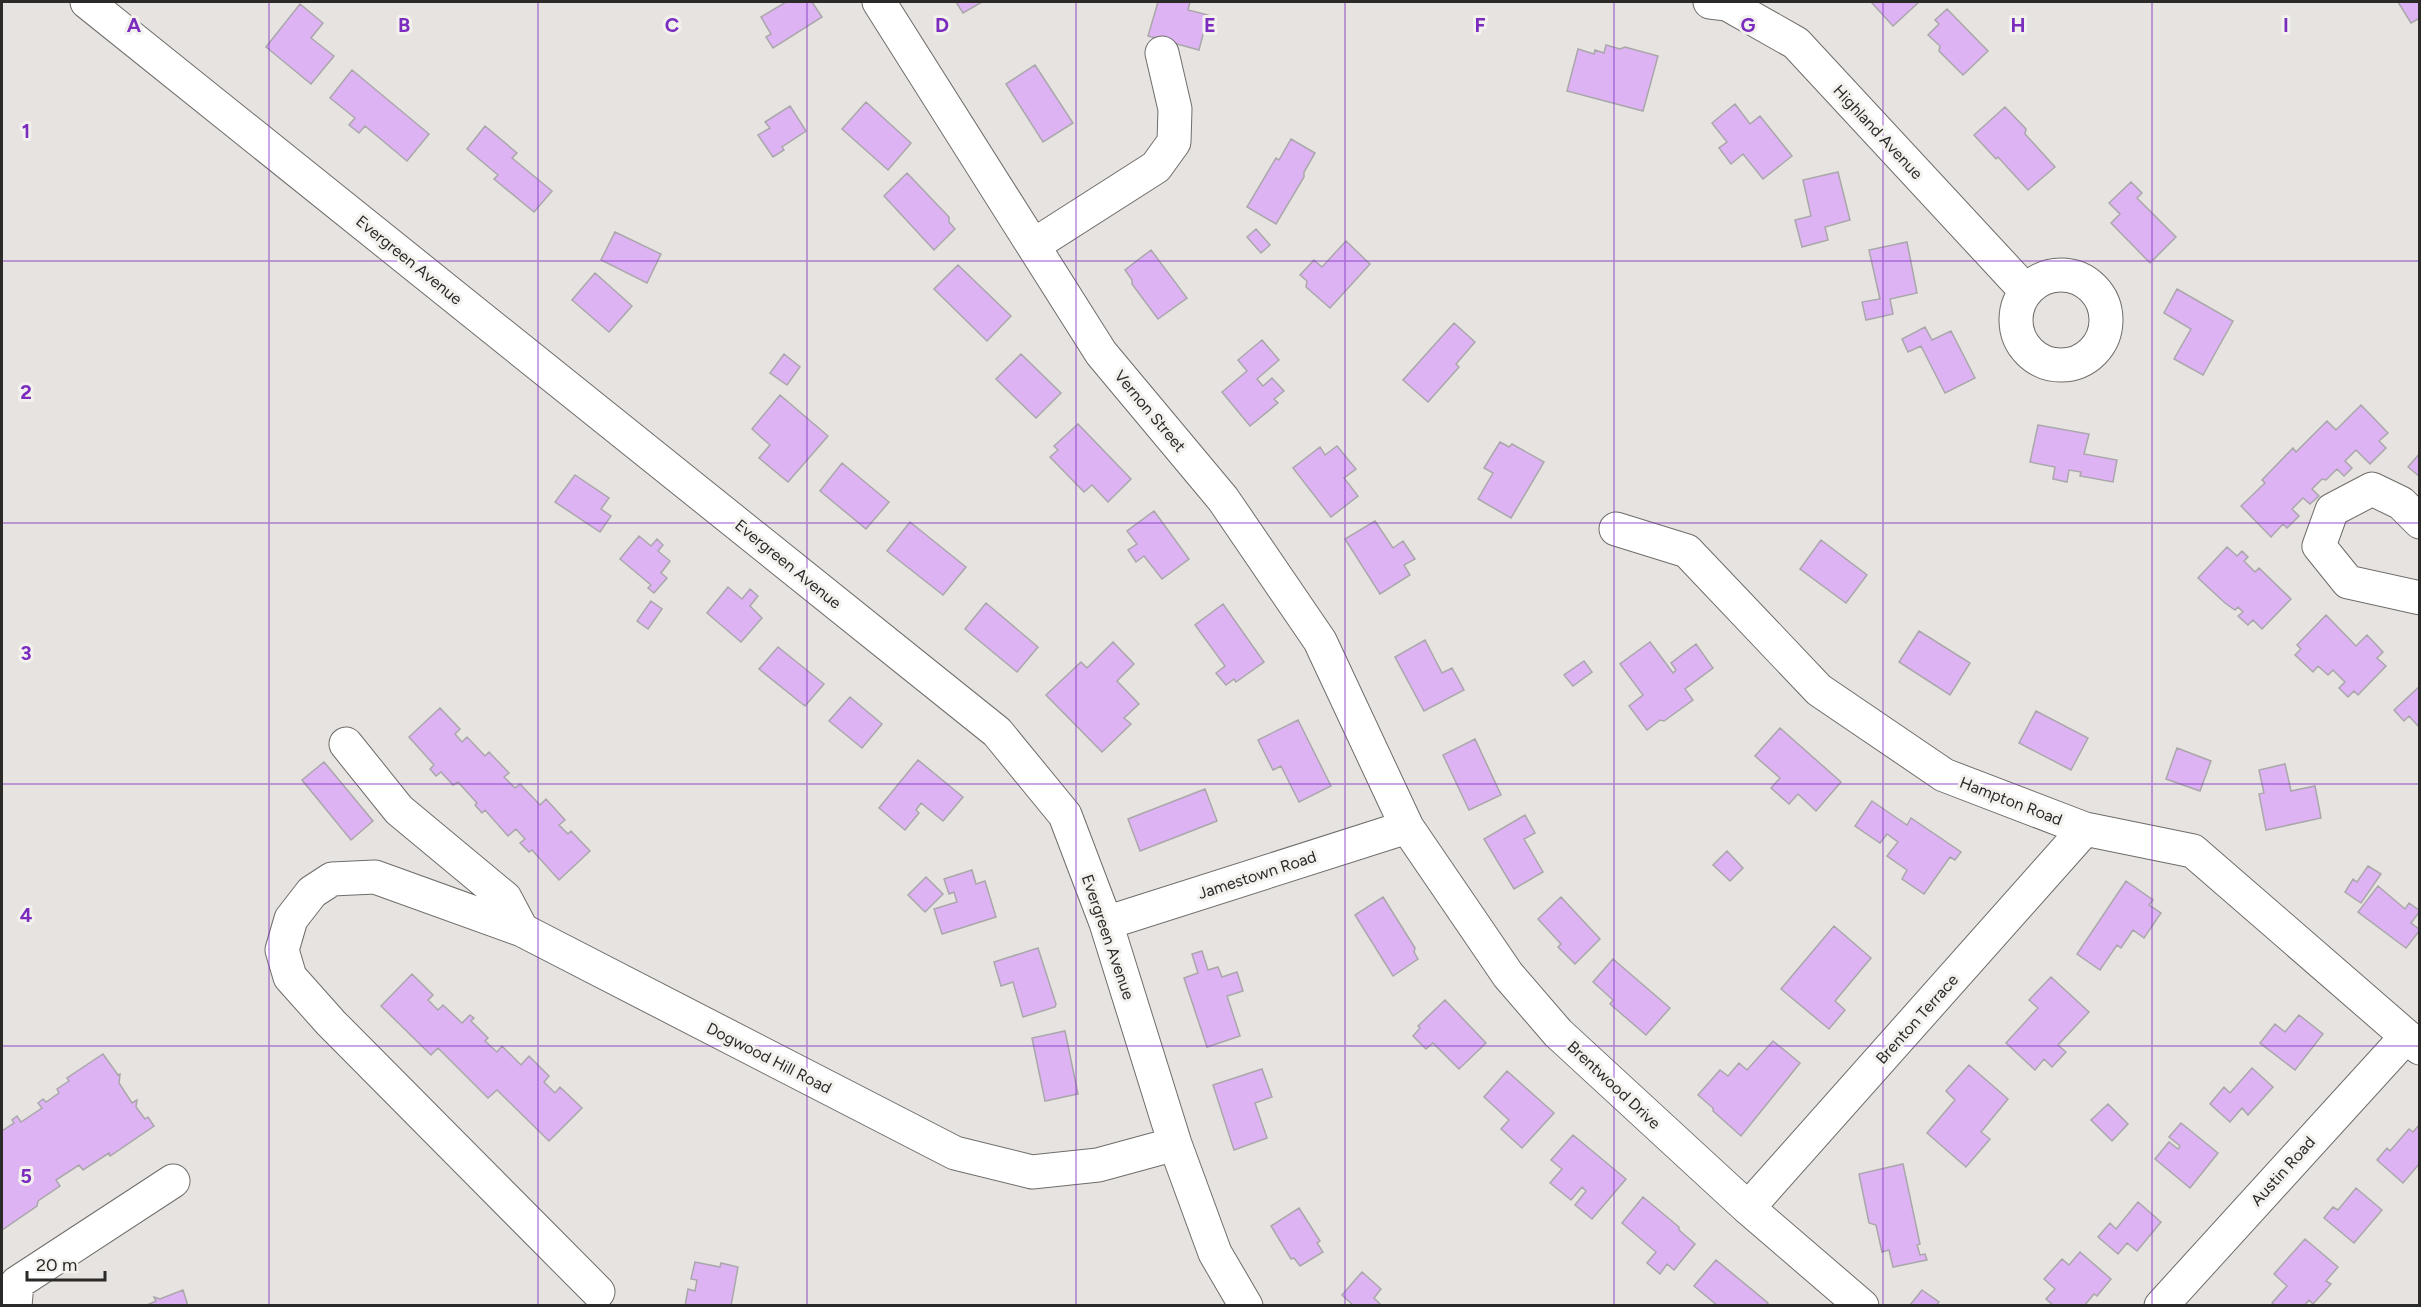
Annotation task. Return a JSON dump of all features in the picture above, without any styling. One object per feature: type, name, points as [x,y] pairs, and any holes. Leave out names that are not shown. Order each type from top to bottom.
[{"type":"street","name":"Evergreen Avenue","points":[[87,2],[997,732],[1065,815],[1106,923],[1175,1144],[1215,1253],[1246,1305]]},
{"type":"street","name":"Vernon Street","points":[[879,2],[1101,353],[1223,499],[1320,641],[1407,826]]},
{"type":"street","name":"Highland Avenue","points":[[1710,2],[1727,4],[1796,43],[2026,291]]},
{"type":"street","points":[[1034,245],[1156,167],[1174,142],[1175,109],[1162,53]]},
{"type":"street","points":[[2420,522],[2401,503],[2372,489],[2332,510],[2319,546],[2348,582],[2420,598]]},
{"type":"street","name":"Hampton Road","points":[[1616,529],[1687,551],[1819,690],[1944,775],[2085,829],[2193,851],[2413,1043]]},
{"type":"street","points":[[346,744],[399,810],[506,898],[522,930]]},
{"type":"street","name":"Jamestown Road","points":[[1106,923],[1407,826]]},
{"type":"street","name":"Brentwood Drive","points":[[1407,826],[1508,975],[1558,1033],[1749,1208],[1862,1305]]},
{"type":"street","name":"Brenton Terrace","points":[[1749,1208],[2085,829]]},
{"type":"street","name":"Dogwood Hill Road","points":[[598,1292],[331,1023],[290,977],[282,950],[291,919],[312,892],[332,879],[375,877],[522,930],[955,1153],[1032,1172],[1098,1165],[1175,1144]]},
{"type":"street","name":"Austin Road","points":[[2161,1305],[2413,1043]]},
{"type":"street","points":[[15,1305],[17,1283],[172,1181]]},
{"type":"building","points":[[786,2],[812,2],[822,17],[773,48],[766,37],[771,34],[761,17]]},
{"type":"building","points":[[956,2],[982,2],[963,13]]},
{"type":"building","points":[[1158,2],[1190,2],[1188,10],[1208,15],[1199,50],[1148,36]]},
{"type":"building","points":[[1871,2],[1919,2],[1893,26]]},
{"type":"building","points":[[2398,2],[2420,2],[2420,18],[2411,23]]},
{"type":"building","points":[[300,4],[323,23],[311,38],[334,56],[311,84],[266,47]]},
{"type":"building","points":[[1947,9],[1988,51],[1963,75],[1939,51],[1940,46],[1928,35],[1939,24],[1935,20]]},
{"type":"building","points":[[1606,45],[1620,49],[1625,47],[1658,56],[1643,111],[1567,91],[1578,49],[1594,54],[1595,50],[1604,53]]},
{"type":"building","points":[[1035,65],[1073,123],[1043,142],[1006,84]]},
{"type":"building","points":[[352,70],[429,134],[407,161],[365,126],[359,133],[349,125],[355,118],[330,98]]},
{"type":"building","points":[[866,102],[911,143],[888,170],[842,129]]},
{"type":"building","points":[[1735,104],[1750,124],[1760,116],[1792,156],[1763,179],[1743,154],[1731,164],[1719,148],[1727,142],[1712,123]]},
{"type":"building","points":[[790,106],[806,131],[782,147],[784,150],[773,157],[758,135],[770,128],[765,122]]},
{"type":"building","points":[[2005,107],[2026,129],[2025,134],[2055,167],[2028,190],[1974,135]]},
{"type":"building","points":[[485,126],[517,153],[512,158],[552,191],[534,212],[494,179],[498,175],[467,149]]},
{"type":"building","points":[[1291,139],[1315,153],[1304,172],[1304,177],[1276,224],[1247,207],[1276,158],[1279,160]]},
{"type":"building","points":[[1838,172],[1850,220],[1825,227],[1828,240],[1802,247],[1795,220],[1811,216],[1803,180]]},
{"type":"building","points":[[907,173],[949,217],[949,222],[955,229],[934,250],[884,196]]},
{"type":"building","points":[[2131,182],[2142,193],[2137,198],[2176,237],[2150,263],[2111,223],[2120,214],[2109,203]]},
{"type":"building","points":[[1256,229],[1270,245],[1261,253],[1247,237]]},
{"type":"building","points":[[615,232],[661,254],[647,283],[601,260]]},
{"type":"building","points":[[1346,241],[1370,264],[1330,308],[1306,287],[1307,281],[1300,275],[1314,260],[1322,267]]},
{"type":"building","points":[[1907,242],[1917,293],[1890,299],[1893,314],[1866,320],[1862,302],[1880,299],[1869,250]]},
{"type":"building","points":[[1151,250],[1187,298],[1158,319],[1132,284],[1125,270]]},
{"type":"building","points":[[958,265],[1011,316],[987,341],[934,289]]},
{"type":"building","points":[[595,273],[632,306],[609,332],[572,300]]},
{"type":"building","points":[[2177,289],[2233,321],[2203,375],[2174,359],[2191,329],[2164,313]]},
{"type":"building","points":[[1454,323],[1475,342],[1456,364],[1459,367],[1428,402],[1403,380]]},
{"type":"building","points":[[1925,327],[1932,340],[1951,331],[1975,378],[1945,393],[1921,346],[1908,352],[1902,339]]},
{"type":"building","points":[[1262,340],[1279,360],[1257,379],[1263,386],[1272,378],[1284,391],[1274,399],[1278,403],[1250,426],[1222,392],[1247,371],[1238,360]]},
{"type":"building","points":[[784,354],[800,367],[787,385],[770,373]]},
{"type":"building","points":[[1021,354],[1061,393],[1036,418],[996,379]]},
{"type":"building","points":[[780,395],[828,436],[788,482],[759,458],[770,445],[752,429]]},
{"type":"building","points":[[2361,405],[2388,433],[2379,441],[2386,448],[2370,464],[2356,450],[2345,461],[2352,468],[2344,476],[2337,469],[2326,480],[2322,479],[2312,489],[2319,496],[2310,504],[2303,498],[2292,509],[2299,516],[2287,528],[2283,524],[2271,537],[2241,506],[2265,483],[2262,480],[2293,448],[2296,452],[2327,421],[2336,430]]},
{"type":"building","points":[[1078,424],[1131,479],[1108,502],[1092,485],[1084,492],[1050,457],[1058,450],[1054,446]]},
{"type":"building","points":[[2038,425],[2089,434],[2084,454],[2117,460],[2113,482],[2080,476],[2081,472],[2069,470],[2067,482],[2053,479],[2055,467],[2030,462]]},
{"type":"building","points":[[1500,442],[1509,447],[1512,444],[1544,462],[1511,518],[1478,499],[1493,473],[1484,468]]},
{"type":"building","points":[[1337,446],[1356,469],[1344,478],[1358,496],[1331,517],[1293,468],[1320,447],[1325,455]]},
{"type":"building","points":[[2420,453],[2420,477],[2408,467]]},
{"type":"building","points":[[842,463],[889,502],[866,529],[820,491]]},
{"type":"building","points":[[575,475],[609,498],[601,509],[611,516],[600,532],[555,502]]},
{"type":"building","points":[[1154,511],[1189,559],[1162,579],[1144,556],[1136,562],[1128,550],[1137,544],[1127,531]]},
{"type":"building","points":[[1375,521],[1393,548],[1403,541],[1415,559],[1404,565],[1410,575],[1380,594],[1345,539]]},
{"type":"building","points":[[910,522],[966,567],[943,595],[887,551]]},
{"type":"building","points":[[639,536],[651,546],[657,539],[663,545],[658,551],[670,561],[661,573],[667,578],[654,593],[648,588],[651,585],[620,559]]},
{"type":"building","points":[[1821,540],[1867,575],[1846,603],[1800,569]]},
{"type":"building","points":[[2227,547],[2237,556],[2242,551],[2248,557],[2244,561],[2255,572],[2259,568],[2291,599],[2262,629],[2253,620],[2248,625],[2238,616],[2243,612],[2238,607],[2235,610],[2225,603],[2198,578]]},
{"type":"building","points":[[728,587],[742,599],[750,589],[758,596],[750,606],[762,618],[741,642],[707,613]]},
{"type":"building","points":[[651,601],[662,609],[648,629],[637,621]]},
{"type":"building","points":[[986,603],[1038,647],[1017,672],[965,629]]},
{"type":"building","points":[[1223,604],[1264,662],[1236,682],[1234,679],[1226,685],[1216,673],[1225,666],[1195,625]]},
{"type":"building","points":[[2326,615],[2356,646],[2367,635],[2383,652],[2377,658],[2386,666],[2358,695],[2354,691],[2348,697],[2339,688],[2345,682],[2333,670],[2328,675],[2318,666],[2313,672],[2295,655],[2301,649],[2297,645]]},
{"type":"building","points":[[1919,631],[1970,663],[1950,695],[1899,662]]},
{"type":"building","points":[[1425,640],[1442,673],[1452,668],[1464,690],[1424,711],[1395,657]]},
{"type":"building","points":[[1113,642],[1134,664],[1117,681],[1139,704],[1124,718],[1131,724],[1102,752],[1046,695],[1081,662],[1087,668]]},
{"type":"building","points":[[1650,642],[1673,673],[1676,670],[1671,663],[1696,644],[1713,668],[1685,689],[1693,700],[1647,730],[1629,706],[1643,695],[1620,664]]},
{"type":"building","points":[[778,647],[824,684],[805,706],[759,669]]},
{"type":"building","points":[[1584,661],[1592,672],[1573,686],[1564,675]]},
{"type":"building","points":[[2420,686],[2420,728],[2409,716],[2404,721],[2394,710]]},
{"type":"building","points":[[850,697],[882,724],[862,748],[829,721]]},
{"type":"building","points":[[440,708],[460,729],[455,734],[462,742],[467,737],[485,756],[489,752],[509,773],[504,777],[515,788],[520,784],[540,805],[546,799],[565,820],[559,825],[568,834],[571,831],[590,851],[559,880],[532,850],[529,852],[520,843],[525,839],[516,829],[508,836],[485,810],[482,813],[475,805],[477,803],[458,782],[453,785],[441,772],[436,776],[430,769],[434,765],[409,737]]},
{"type":"building","points":[[2036,711],[2088,738],[2071,770],[2019,743]]},
{"type":"building","points":[[1298,720],[1331,786],[1299,802],[1281,766],[1273,770],[1258,740]]},
{"type":"building","points":[[1780,728],[1841,782],[1816,811],[1798,794],[1789,804],[1771,788],[1780,778],[1755,756]]},
{"type":"building","points":[[1475,739],[1501,795],[1469,810],[1443,755]]},
{"type":"building","points":[[2177,748],[2211,761],[2200,791],[2166,779]]},
{"type":"building","points":[[918,760],[963,797],[943,821],[921,803],[916,810],[919,813],[905,830],[879,808]]},
{"type":"building","points":[[324,762],[373,821],[351,840],[302,780]]},
{"type":"building","points":[[2285,764],[2291,791],[2315,786],[2321,818],[2266,830],[2259,794],[2264,793],[2259,770]]},
{"type":"building","points":[[1205,789],[1217,821],[1140,851],[1128,819]]},
{"type":"building","points":[[1872,801],[1907,825],[1911,818],[1961,852],[1955,860],[1950,857],[1924,894],[1902,879],[1907,870],[1887,856],[1898,842],[1887,834],[1880,843],[1855,826]]},
{"type":"building","points":[[1525,815],[1535,833],[1524,839],[1543,872],[1514,889],[1484,839]]},
{"type":"building","points":[[1727,851],[1743,868],[1730,881],[1713,865]]},
{"type":"building","points":[[2368,866],[2381,874],[2361,903],[2345,892],[2353,879],[2357,882]]},
{"type":"building","points":[[972,870],[976,884],[985,881],[996,917],[942,934],[934,909],[957,902],[954,892],[949,894],[944,879]]},
{"type":"building","points":[[926,877],[943,894],[925,912],[908,895]]},
{"type":"building","points":[[2126,881],[2153,900],[2149,905],[2161,913],[2144,938],[2133,930],[2121,948],[2117,945],[2100,970],[2077,954]]},
{"type":"building","points":[[2378,886],[2405,909],[2409,903],[2420,911],[2411,923],[2420,930],[2406,948],[2358,912]]},
{"type":"building","points":[[1383,897],[1415,948],[1414,952],[1418,959],[1393,976],[1355,915]]},
{"type":"building","points":[[1561,897],[1600,939],[1575,964],[1558,947],[1561,944],[1538,919]]},
{"type":"building","points":[[1834,926],[1871,958],[1835,1001],[1845,1010],[1829,1029],[1781,989]]},
{"type":"building","points":[[1038,948],[1056,1004],[1055,1007],[1023,1017],[1013,982],[1001,986],[994,962]]},
{"type":"building","points":[[1202,951],[1208,970],[1218,967],[1222,977],[1237,972],[1243,991],[1227,996],[1240,1036],[1207,1047],[1184,978],[1198,973],[1192,954]]},
{"type":"building","points":[[1613,959],[1670,1008],[1646,1035],[1610,1004],[1613,1000],[1593,982]]},
{"type":"building","points":[[412,974],[433,995],[428,1000],[438,1010],[443,1005],[462,1023],[470,1015],[474,1018],[471,1021],[488,1038],[485,1041],[497,1052],[502,1046],[521,1065],[529,1056],[549,1076],[544,1082],[555,1093],[560,1087],[582,1108],[549,1141],[497,1090],[488,1098],[438,1048],[431,1055],[381,1006]]},
{"type":"building","points":[[2051,977],[2089,1012],[2058,1045],[2066,1052],[2052,1067],[2044,1059],[2035,1070],[2006,1043],[2038,1008],[2029,1000]]},
{"type":"building","points":[[1445,1000],[1486,1043],[1459,1069],[1433,1043],[1426,1049],[1413,1036],[1420,1028],[1418,1026]]},
{"type":"building","points":[[2299,1015],[2323,1034],[2295,1070],[2260,1043],[2275,1024],[2285,1032]]},
{"type":"building","points":[[1065,1031],[1078,1094],[1045,1101],[1032,1038]]},
{"type":"building","points":[[1773,1041],[1800,1063],[1741,1136],[1698,1095],[1720,1070],[1728,1076],[1739,1063],[1747,1070]]},
{"type":"building","points":[[103,1054],[118,1075],[120,1074],[119,1083],[132,1103],[137,1100],[136,1107],[145,1119],[148,1117],[154,1126],[110,1156],[109,1153],[83,1170],[79,1165],[56,1180],[60,1186],[38,1201],[37,1206],[2,1230],[2,1131],[14,1123],[12,1120],[17,1116],[21,1122],[42,1108],[38,1103],[43,1099],[46,1102],[59,1093],[57,1089],[69,1081],[67,1078]]},
{"type":"building","points":[[1969,1065],[2008,1099],[1981,1132],[1990,1139],[1966,1167],[1927,1133],[1955,1100],[1946,1091]]},
{"type":"building","points":[[2252,1068],[2273,1087],[2248,1115],[2242,1108],[2230,1122],[2210,1104],[2224,1087],[2230,1093]]},
{"type":"building","points":[[1262,1069],[1272,1097],[1255,1103],[1267,1138],[1234,1150],[1213,1085]]},
{"type":"building","points":[[1507,1071],[1554,1113],[1522,1148],[1501,1129],[1509,1120],[1484,1097]]},
{"type":"building","points":[[2108,1104],[2128,1124],[2112,1141],[2091,1120]]},
{"type":"building","points":[[2181,1123],[2218,1153],[2190,1188],[2155,1159],[2169,1142],[2178,1149],[2180,1146],[2169,1137]]},
{"type":"building","points":[[2420,1124],[2420,1163],[2403,1183],[2377,1160],[2387,1148],[2390,1151],[2409,1129],[2413,1132]]},
{"type":"building","points":[[1573,1135],[1626,1179],[1592,1219],[1575,1205],[1586,1191],[1582,1187],[1571,1200],[1550,1183],[1562,1169],[1551,1160]]},
{"type":"building","points":[[1903,1164],[1920,1244],[1917,1245],[1920,1255],[1925,1254],[1927,1260],[1893,1267],[1889,1250],[1882,1252],[1876,1225],[1869,1223],[1859,1174]]},
{"type":"building","points":[[2356,1188],[2382,1210],[2354,1243],[2324,1218],[2333,1207],[2338,1210]]},
{"type":"building","points":[[1643,1197],[1679,1227],[1679,1230],[1695,1244],[1674,1270],[1667,1264],[1660,1274],[1647,1263],[1656,1252],[1622,1223]]},
{"type":"building","points":[[2138,1202],[2161,1222],[2137,1251],[2127,1243],[2118,1254],[2098,1237],[2110,1223],[2116,1229]]},
{"type":"building","points":[[1299,1208],[1320,1241],[1317,1243],[1323,1252],[1300,1266],[1294,1258],[1291,1259],[1271,1226]]},
{"type":"building","points":[[2305,1239],[2338,1267],[2326,1281],[2331,1284],[2313,1304],[2309,1300],[2304,1306],[2276,1306],[2272,1303],[2287,1286],[2274,1274]]},
{"type":"building","points":[[2080,1252],[2111,1279],[2097,1296],[2094,1294],[2084,1306],[2054,1306],[2046,1299],[2055,1289],[2044,1279],[2062,1259],[2069,1265]]},
{"type":"building","points":[[1716,1260],[1768,1303],[1766,1306],[1718,1306],[1694,1286]]},
{"type":"building","points":[[695,1262],[720,1267],[721,1263],[738,1267],[731,1306],[685,1306],[688,1289],[695,1291],[697,1280],[691,1279]]},
{"type":"building","points":[[1362,1272],[1381,1289],[1374,1298],[1382,1306],[1354,1306],[1342,1295]]},
{"type":"building","points":[[183,1290],[188,1306],[145,1306],[156,1301],[154,1297],[160,1299]]},
{"type":"building","points":[[1922,1290],[1939,1302],[1936,1306],[1910,1305]]}]
